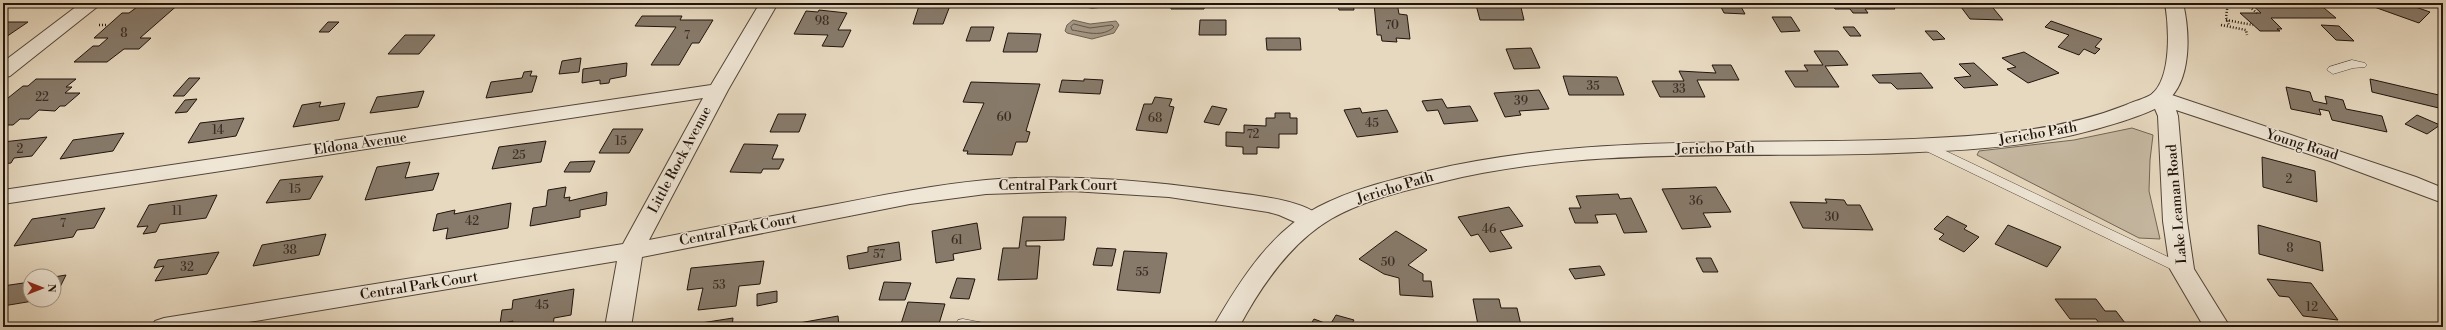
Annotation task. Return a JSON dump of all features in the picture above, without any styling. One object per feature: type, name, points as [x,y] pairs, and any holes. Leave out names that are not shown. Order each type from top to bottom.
[{"type":"street","points":[[3,72],[93,3]]},
{"type":"street","name":"Little Rock Avenue","points":[[618,327],[631,251],[718,90],[769,3]]},
{"type":"street","points":[[2160,97],[2170,83],[2179,31],[2174,3]]},
{"type":"street","name":"Eldona Avenue","points":[[3,197],[718,90]]},
{"type":"street","name":"Jericho Path","points":[[1226,327],[1259,276],[1290,241],[1312,221],[1346,204],[1422,179],[1522,160],[1615,152],[1927,146],[1992,142],[2074,129],[2114,118],[2160,97]]},
{"type":"street","name":"Young Road","points":[[2160,97],[2223,121],[2339,156],[2396,176],[2443,196]]},
{"type":"street","name":"Lake Leaman Road","points":[[2160,97],[2168,116],[2175,221],[2182,269],[2217,327]]},
{"type":"street","name":"Central Park Court","points":[[164,327],[631,251],[910,197],[1006,185],[1072,184],[1169,190],[1268,205],[1286,209],[1312,221]]},
{"type":"lane","points":[[2333,70],[2352,64],[2361,65]]},
{"type":"lane","points":[[1927,146],[2182,269]]},
{"type":"lane","points":[[963,324],[979,327]]},
{"type":"path","points":[[2228,3],[2226,20],[2229,26]]},
{"type":"path","points":[[2245,3],[2257,13]]},
{"type":"path","points":[[2226,20],[2253,25]]},
{"type":"path","points":[[2221,25],[2246,30],[2247,35]]},
{"type":"shaded area","points":[[2132,128],[2153,135],[2150,160],[2149,191],[2160,239],[2139,238],[1977,155],[1979,151],[2074,140]]},
{"type":"water","points":[[1073,20],[1090,24],[1116,21],[1119,25],[1114,33],[1092,39],[1067,33],[1065,31],[1067,25]]},
{"type":"building","points":[[180,3],[140,38],[151,38],[139,49],[124,49],[107,62],[74,62],[93,46],[99,46],[108,38],[94,38],[122,13],[129,13],[141,4]]},
{"type":"building","points":[[686,3],[699,3],[696,7],[683,7]]},
{"type":"building","points":[[920,3],[951,3],[943,24],[913,24]]},
{"type":"building","points":[[1052,3],[1121,3],[1120,6],[1092,8]]},
{"type":"building","points":[[1171,3],[1205,3],[1204,9],[1171,9]]},
{"type":"building","points":[[1330,3],[1353,3],[1354,10],[1339,10],[1338,6],[1330,6]]},
{"type":"building","points":[[1374,3],[1397,3],[1399,14],[1407,15],[1410,39],[1396,38],[1397,42],[1382,41],[1381,35],[1377,35]]},
{"type":"building","points":[[1500,3],[1520,3],[1524,20],[1480,20],[1476,5],[1500,5]]},
{"type":"building","points":[[1719,3],[1739,3],[1745,14],[1724,13]]},
{"type":"building","points":[[1831,3],[1860,3],[1862,6],[1871,6],[1869,3],[1890,3],[1895,9],[1865,9],[1868,13],[1853,13],[1850,9],[1835,9]]},
{"type":"building","points":[[1958,3],[1989,3],[2003,20],[1970,19]]},
{"type":"building","points":[[2049,3],[2071,3],[2074,6],[2051,6]]},
{"type":"building","points":[[2250,3],[2318,3],[2336,18],[2271,18],[2282,29],[2277,29],[2280,31],[2260,31],[2240,13],[2261,13]]},
{"type":"building","points":[[2363,3],[2404,3],[2430,12],[2419,23]]},
{"type":"building","points":[[819,10],[847,13],[838,30],[851,30],[843,47],[822,46],[828,35],[794,34],[806,11],[818,12]]},
{"type":"building","points":[[642,16],[682,16],[680,20],[713,20],[699,43],[692,43],[679,65],[651,65],[676,27],[635,26]]},
{"type":"building","points":[[1772,17],[1791,17],[1800,31],[1781,32]]},
{"type":"building","points":[[1200,20],[1226,20],[1226,35],[1199,35]]},
{"type":"building","points":[[2051,21],[2102,39],[2095,47],[2100,49],[2095,54],[2084,49],[2079,55],[2058,47],[2069,35],[2045,27]]},
{"type":"building","points":[[3,22],[28,22],[3,39]]},
{"type":"building","points":[[328,22],[339,22],[329,32],[319,32]]},
{"type":"building","points":[[2321,25],[2339,26],[2354,41],[2336,40]]},
{"type":"building","points":[[971,27],[994,27],[990,41],[966,41]]},
{"type":"building","points":[[1843,27],[1854,27],[1861,36],[1850,36]]},
{"type":"building","points":[[1925,31],[1937,31],[1945,39],[1933,40]]},
{"type":"building","points":[[1008,33],[1041,34],[1037,52],[1003,52]]},
{"type":"building","points":[[405,35],[435,35],[419,54],[388,54]]},
{"type":"building","points":[[1266,38],[1300,38],[1301,50],[1267,50]]},
{"type":"building","points":[[1531,48],[1540,68],[1514,69],[1506,49]]},
{"type":"building","points":[[1814,51],[1838,51],[1848,65],[1825,66],[1839,87],[1795,87],[1785,71],[1808,71],[1804,65],[1823,65]]},
{"type":"building","points":[[2024,52],[2059,73],[2028,83],[2007,69],[2016,67],[2002,58]]},
{"type":"building","points":[[581,58],[579,72],[559,74],[562,61]]},
{"type":"building","points":[[627,63],[626,76],[610,79],[609,83],[600,84],[600,80],[582,83],[583,69]]},
{"type":"building","points":[[1974,63],[1998,85],[1964,88],[1954,78],[1971,76],[1959,64]]},
{"type":"building","points":[[1712,65],[1731,65],[1739,80],[1697,80],[1705,97],[1660,97],[1652,81],[1684,81],[1679,71],[1716,73]]},
{"type":"building","points":[[532,71],[530,76],[537,76],[532,92],[486,98],[491,82],[522,78],[524,72]]},
{"type":"building","points":[[1921,73],[1933,88],[1897,89],[1891,83],[1879,83],[1872,75]]},
{"type":"building","points":[[1563,76],[1617,77],[1624,95],[1569,95]]},
{"type":"building","points":[[189,78],[200,78],[184,96],[173,96]]},
{"type":"building","points":[[36,79],[76,79],[66,87],[72,87],[65,93],[80,93],[65,106],[60,106],[55,111],[39,110],[29,119],[20,119],[13,125],[3,125],[3,102],[23,86],[28,86]]},
{"type":"building","points":[[1084,79],[1103,80],[1100,94],[1059,92],[1062,80],[1084,81]]},
{"type":"building","points":[[2370,79],[2443,96],[2443,109],[2372,92]]},
{"type":"building","points":[[971,82],[1040,84],[1026,131],[1030,132],[1027,142],[1016,142],[1012,155],[967,154],[968,151],[963,151],[984,103],[963,102]]},
{"type":"building","points":[[2286,87],[2310,92],[2313,101],[2327,104],[2325,96],[2343,100],[2346,109],[2382,116],[2387,132],[2332,120],[2329,111],[2319,109],[2321,115],[2291,109]]},
{"type":"building","points":[[1539,90],[1549,109],[1519,111],[1521,115],[1505,117],[1494,93]]},
{"type":"building","points":[[424,91],[418,107],[370,113],[377,97]]},
{"type":"building","points":[[1155,97],[1172,99],[1169,106],[1174,107],[1167,133],[1136,130],[1144,104],[1152,104]]},
{"type":"building","points":[[197,99],[187,112],[175,113],[185,100]]},
{"type":"building","points":[[1442,99],[1447,108],[1470,106],[1478,121],[1444,124],[1438,110],[1427,111],[1422,101]]},
{"type":"building","points":[[321,102],[319,107],[345,103],[339,120],[293,127],[302,105]]},
{"type":"building","points":[[1212,106],[1227,109],[1219,125],[1204,122]]},
{"type":"building","points":[[1360,108],[1362,113],[1387,110],[1398,132],[1357,137],[1344,110]]},
{"type":"building","points":[[1275,113],[1290,113],[1290,118],[1297,118],[1297,134],[1279,134],[1279,148],[1257,147],[1257,154],[1243,154],[1243,147],[1226,146],[1226,132],[1244,133],[1244,125],[1266,126],[1266,118],[1275,118]]},
{"type":"building","points":[[778,114],[806,114],[799,132],[770,132]]},
{"type":"building","points":[[2417,115],[2440,125],[2427,134],[2405,124]]},
{"type":"building","points":[[244,118],[236,136],[188,143],[200,123]]},
{"type":"building","points":[[613,129],[643,129],[629,153],[599,153]]},
{"type":"building","points":[[124,133],[113,151],[60,159],[73,140]]},
{"type":"building","points":[[47,137],[32,156],[14,158],[11,163],[3,164],[3,142]]},
{"type":"building","points":[[546,141],[541,162],[492,169],[499,147]]},
{"type":"building","points":[[744,144],[778,145],[772,159],[784,159],[779,169],[763,169],[761,173],[730,172]]},
{"type":"building","points":[[2262,157],[2315,171],[2317,202],[2263,187]]},
{"type":"building","points":[[595,161],[590,172],[564,172],[570,162]]},
{"type":"building","points":[[410,162],[405,178],[439,173],[433,190],[365,200],[377,167]]},
{"type":"building","points":[[323,176],[310,199],[266,203],[280,180]]},
{"type":"building","points":[[566,187],[564,198],[570,197],[569,201],[607,192],[606,205],[580,210],[580,217],[530,226],[533,208],[546,206],[548,190]]},
{"type":"building","points":[[1716,187],[1731,212],[1703,213],[1711,227],[1682,229],[1662,189]]},
{"type":"building","points":[[1618,194],[1620,199],[1631,198],[1647,232],[1624,233],[1616,214],[1595,215],[1598,223],[1575,223],[1569,208],[1581,208],[1576,196]]},
{"type":"building","points":[[217,195],[206,218],[160,224],[156,232],[143,234],[148,226],[137,227],[149,205]]},
{"type":"building","points":[[1825,199],[1844,200],[1847,205],[1860,205],[1873,230],[1803,228],[1790,202],[1827,203]]},
{"type":"building","points":[[511,203],[508,228],[446,239],[448,228],[433,231],[437,214],[455,210],[454,214]]},
{"type":"building","points":[[1509,207],[1523,226],[1500,231],[1512,248],[1490,252],[1478,234],[1471,236],[1458,217]]},
{"type":"building","points":[[105,208],[94,228],[77,230],[73,237],[14,246],[32,219]]},
{"type":"building","points":[[1947,216],[1967,226],[1964,229],[1979,237],[1964,252],[1939,239],[1944,234],[1934,229]]},
{"type":"building","points":[[1023,217],[1066,217],[1064,240],[1026,241],[1026,246],[1040,246],[1037,279],[998,280],[1003,248],[1019,248]]},
{"type":"building","points":[[977,223],[981,249],[953,254],[954,260],[936,263],[932,231]]},
{"type":"building","points":[[2008,225],[2061,247],[2047,267],[1995,244]]},
{"type":"building","points":[[2258,225],[2320,242],[2323,271],[2259,254]]},
{"type":"building","points":[[1396,231],[1427,250],[1408,265],[1423,274],[1423,281],[1431,281],[1433,297],[1400,295],[1399,278],[1384,274],[1359,259]]},
{"type":"building","points":[[326,234],[319,255],[253,266],[262,245]]},
{"type":"building","points":[[899,242],[901,260],[849,269],[847,256],[868,252],[868,247]]},
{"type":"building","points":[[1097,248],[1116,249],[1112,266],[1093,265]]},
{"type":"building","points":[[1124,251],[1167,253],[1160,293],[1117,290]]},
{"type":"building","points":[[219,252],[207,274],[155,281],[164,266],[154,268],[158,260]]},
{"type":"building","points":[[1696,258],[1711,258],[1718,272],[1703,272]]},
{"type":"building","points":[[764,261],[760,284],[739,286],[736,306],[698,310],[703,288],[687,290],[691,268]]},
{"type":"building","points":[[1600,266],[1605,275],[1575,279],[1569,269]]},
{"type":"building","points":[[66,275],[62,283],[62,276]]},
{"type":"building","points":[[957,278],[975,279],[969,299],[950,298]]},
{"type":"building","points":[[2267,279],[2311,283],[2338,320],[2303,316],[2289,297],[2279,296]]},
{"type":"building","points":[[884,282],[911,283],[905,300],[879,300]]},
{"type":"building","points":[[22,283],[22,303],[3,306],[7,295],[3,296],[3,286]]},
{"type":"building","points":[[574,289],[571,315],[554,318],[553,327],[512,327],[513,321],[500,324],[502,310],[512,309],[513,300]]},
{"type":"building","points":[[777,291],[777,302],[757,306],[757,294]]},
{"type":"building","points":[[1473,299],[1499,299],[1501,308],[1517,308],[1521,325],[1478,325]]},
{"type":"building","points":[[2055,299],[2096,299],[2105,311],[2116,311],[2128,327],[2102,327],[2096,319],[2070,319]]},
{"type":"building","points":[[908,302],[945,304],[938,327],[900,327]]},
{"type":"building","points":[[1336,315],[1354,320],[1350,327],[1309,327],[1314,319],[1330,325]]},
{"type":"building","points":[[838,316],[839,327],[777,327]]},
{"type":"building","points":[[733,318],[732,327],[700,327],[701,323]]}]
